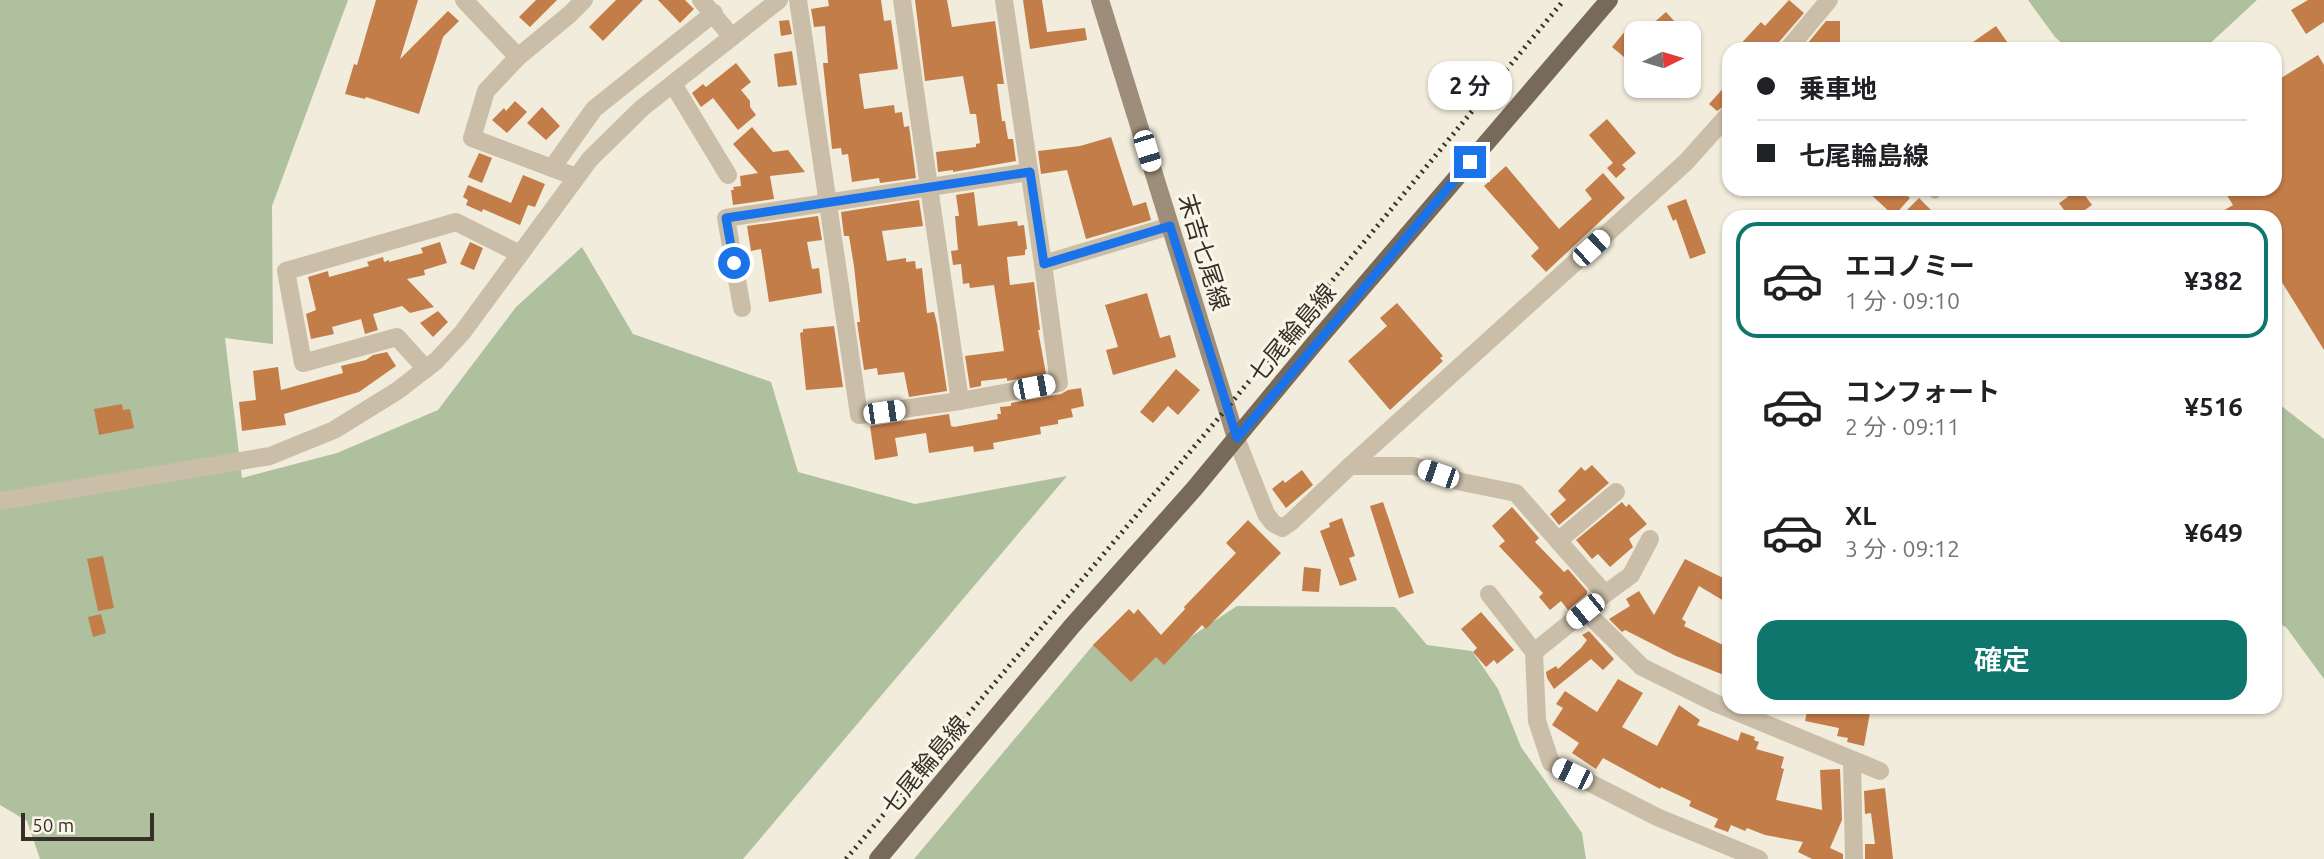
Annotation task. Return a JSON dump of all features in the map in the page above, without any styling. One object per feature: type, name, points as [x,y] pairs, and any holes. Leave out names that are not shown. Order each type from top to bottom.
[{"type":"main road","name":"末吉七尾線","points":[[1100,0],[1237,438]]},
{"type":"main road","name":"七尾輪島線","points":[[878,859],[1073,626],[1194,489],[1609,0]]},
{"type":"street","points":[[464,0],[518,57]]},
{"type":"street","points":[[576,177],[472,138],[486,91],[518,57],[583,0]]},
{"type":"street","points":[[0,501],[270,456],[334,430],[397,391],[426,369],[462,333],[590,159],[642,108],[779,0]]},
{"type":"street","points":[[798,0],[859,415],[960,401],[1059,383],[1004,0]]},
{"type":"street","points":[[902,0],[960,401]]},
{"type":"street","points":[[1794,42],[1829,0]]},
{"type":"street","points":[[552,168],[594,109],[708,7],[732,37]]},
{"type":"street","points":[[673,84],[728,175]]},
{"type":"street","points":[[1237,438],[1266,514],[1273,523],[1282,528],[1686,162],[1722,122]]},
{"type":"street","points":[[742,308],[726,218],[827,205],[1030,172]]},
{"type":"street","points":[[426,369],[397,337],[303,363],[286,271],[456,222],[520,254]]},
{"type":"street","points":[[1044,264],[1170,226]]},
{"type":"street","points":[[1350,466],[1414,466],[1462,482],[1516,493],[1605,594]]},
{"type":"street","points":[[1558,541],[1616,492]]},
{"type":"street","points":[[1534,652],[1631,575],[1650,539]]},
{"type":"street","points":[[1489,594],[1534,652],[1537,721],[1551,764],[1657,817],[1759,859]]},
{"type":"street","points":[[1585,611],[1642,667],[1722,706]]},
{"type":"street","points":[[1741,714],[1880,771]]},
{"type":"street","points":[[1852,760],[1854,859]]},
{"type":"green space","points":[[0,0],[348,0],[272,206],[273,344],[225,338],[242,478],[337,453],[438,410],[516,307],[582,247],[633,334],[771,382],[798,472],[915,504],[1067,476],[743,859],[40,859],[27,821],[0,805]]},
{"type":"green space","points":[[2028,0],[2257,0],[2212,42],[2060,42]]},
{"type":"green space","points":[[2282,406],[2324,439],[2324,679],[2282,625]]},
{"type":"green space","points":[[1237,606],[1395,607],[1427,645],[1472,651],[1498,689],[1521,747],[1582,833],[1586,859],[914,859],[1094,644],[1110,635],[1168,652]]},
{"type":"building","points":[[376,0],[418,0],[400,59],[448,11],[459,21],[443,37],[419,114],[366,97],[365,99],[345,94],[354,64],[357,65]]},
{"type":"building","points":[[536,0],[557,0],[530,27],[519,17]]},
{"type":"building","points":[[616,0],[643,0],[603,41],[589,27]]},
{"type":"building","points":[[658,0],[685,0],[694,9],[680,23]]},
{"type":"building","points":[[828,0],[881,0],[884,21],[891,20],[898,69],[859,74],[864,109],[894,105],[895,113],[902,112],[904,127],[909,126],[916,178],[880,183],[879,178],[852,182],[848,154],[842,155],[841,148],[832,149],[823,63],[828,63],[825,26],[814,27],[811,9],[829,6]]},
{"type":"building","points":[[915,0],[947,0],[952,27],[995,21],[1004,84],[997,84],[1002,121],[1005,121],[1008,139],[1013,139],[1016,161],[938,172],[936,152],[976,147],[976,144],[980,143],[976,114],[970,114],[963,76],[925,81]]},
{"type":"building","points":[[1023,0],[1042,0],[1047,32],[1085,28],[1087,40],[1030,49]]},
{"type":"building","points":[[1789,0],[1804,13],[1779,42],[1742,42],[1761,22],[1765,26]]},
{"type":"building","points":[[2308,0],[2324,0],[2324,22],[2306,34],[2291,10]]},
{"type":"building","points":[[1666,12],[1674,21],[1656,21]]},
{"type":"building","points":[[789,20],[792,34],[781,36],[779,21]]},
{"type":"building","points":[[1826,21],[1840,21],[1840,42],[1809,42]]},
{"type":"building","points":[[1996,26],[2007,42],[1973,42]]},
{"type":"building","points":[[1624,32],[1624,57],[1612,47]]},
{"type":"building","points":[[792,51],[797,85],[778,87],[774,54]]},
{"type":"building","points":[[2318,55],[2324,65],[2324,350],[2282,282],[2282,210],[2225,210],[2233,205],[2227,196],[2282,196],[2282,78]]},
{"type":"building","points":[[736,63],[751,82],[741,90],[756,115],[738,130],[713,98],[701,107],[692,93],[703,84],[706,87]]},
{"type":"building","points":[[1722,90],[1722,108],[1717,111],[1709,104]]},
{"type":"building","points":[[515,101],[527,112],[507,133],[492,120]]},
{"type":"building","points":[[542,107],[560,126],[546,140],[527,123]]},
{"type":"building","points":[[1607,119],[1636,153],[1622,165],[1626,169],[1616,178],[1607,168],[1613,163],[1589,135]]},
{"type":"building","points":[[752,127],[773,152],[788,150],[805,172],[770,176],[774,199],[733,205],[731,190],[741,186],[740,176],[758,173],[733,144]]},
{"type":"building","points":[[1111,137],[1133,206],[1146,202],[1151,220],[1086,239],[1067,170],[1041,174],[1038,151],[1080,146]]},
{"type":"building","points":[[479,153],[492,158],[482,183],[468,177]]},
{"type":"building","points":[[1506,166],[1559,229],[1592,199],[1585,190],[1603,173],[1625,198],[1546,272],[1531,256],[1539,248],[1484,186]]},
{"type":"building","points":[[523,175],[545,184],[535,207],[528,205],[520,225],[483,209],[482,212],[466,205],[468,200],[463,197],[468,185],[511,203]]},
{"type":"building","points":[[974,192],[978,226],[1017,221],[1018,226],[1024,225],[1027,249],[1025,255],[1007,257],[1010,285],[1034,282],[1038,330],[1046,374],[1007,381],[1007,378],[981,381],[981,386],[970,388],[965,356],[1004,351],[994,285],[970,288],[969,283],[963,284],[961,264],[953,265],[951,251],[958,250],[955,216],[959,216],[956,195]]},
{"type":"building","points":[[1873,196],[1910,198],[1899,210],[1888,210]]},
{"type":"building","points":[[2085,196],[2092,205],[2085,210],[2064,210],[2059,203],[2068,197]]},
{"type":"building","points":[[1919,198],[1931,210],[1907,210]]},
{"type":"building","points":[[1686,199],[1706,253],[1690,259],[1676,219],[1673,221],[1667,206]]},
{"type":"building","points":[[919,200],[923,226],[882,231],[887,261],[906,258],[906,262],[915,261],[916,269],[922,268],[927,313],[934,312],[947,391],[909,397],[904,372],[878,375],[877,368],[864,370],[857,322],[860,322],[854,266],[849,236],[844,236],[841,212]]},
{"type":"building","points":[[818,216],[822,240],[807,242],[812,269],[819,268],[822,293],[769,302],[761,249],[751,251],[747,226]]},
{"type":"building","points":[[440,242],[447,263],[424,270],[425,275],[407,279],[434,307],[410,313],[402,306],[373,314],[378,330],[365,334],[361,319],[332,327],[334,334],[311,339],[306,314],[316,310],[308,277],[328,271],[329,277],[369,266],[367,262],[383,257],[384,262],[389,262],[423,253],[421,248]]},
{"type":"building","points":[[470,242],[483,248],[474,270],[460,264]]},
{"type":"building","points":[[1147,293],[1160,338],[1170,335],[1176,357],[1113,375],[1106,350],[1118,347],[1105,305]]},
{"type":"building","points":[[1397,303],[1443,356],[1440,358],[1443,361],[1390,410],[1348,361],[1387,326],[1380,318]]},
{"type":"building","points":[[438,311],[448,322],[433,337],[420,323]]},
{"type":"building","points":[[834,326],[843,387],[806,390],[800,333],[803,329]]},
{"type":"building","points":[[387,352],[396,366],[359,392],[284,414],[286,425],[242,431],[239,402],[256,400],[253,371],[278,367],[281,390],[343,373],[341,366]]},
{"type":"building","points":[[1176,369],[1200,390],[1178,415],[1168,406],[1153,423],[1140,412]]},
{"type":"building","points":[[1081,388],[1084,406],[1071,409],[1073,417],[1058,420],[1058,424],[1040,427],[1041,434],[993,443],[994,449],[974,452],[973,446],[929,453],[926,433],[895,438],[898,456],[875,460],[870,426],[949,414],[951,426],[954,427],[998,419],[997,414],[1001,414],[1000,407],[1011,406],[1011,403]]},
{"type":"building","points":[[122,404],[123,410],[130,409],[134,428],[99,435],[94,409]]},
{"type":"building","points":[[1592,465],[1609,483],[1559,525],[1550,514],[1566,500],[1558,491],[1581,467],[1585,471]]},
{"type":"building","points":[[1302,470],[1313,485],[1286,508],[1272,489]]},
{"type":"building","points":[[1383,502],[1414,593],[1399,598],[1370,506]]},
{"type":"building","points":[[1622,502],[1626,507],[1629,504],[1647,524],[1629,539],[1633,547],[1610,567],[1598,554],[1592,559],[1576,540]]},
{"type":"building","points":[[1512,507],[1539,538],[1535,542],[1564,572],[1568,569],[1587,591],[1587,594],[1568,610],[1561,601],[1550,610],[1539,597],[1543,593],[1499,546],[1505,541],[1492,526]]},
{"type":"building","points":[[1342,518],[1355,556],[1349,558],[1357,580],[1340,586],[1320,531],[1330,527],[1329,523]]},
{"type":"building","points":[[1248,520],[1281,553],[1206,629],[1202,625],[1164,665],[1156,657],[1131,682],[1093,645],[1129,609],[1134,614],[1138,609],[1161,635],[1236,553],[1226,543]]},
{"type":"building","points":[[103,556],[114,608],[98,611],[87,559]]},
{"type":"building","points":[[1685,559],[1722,578],[1722,600],[1699,586],[1682,619],[1686,622],[1684,626],[1722,645],[1722,674],[1676,656],[1625,630],[1622,632],[1609,619],[1630,606],[1626,599],[1639,591],[1654,615]]},
{"type":"building","points":[[1304,567],[1321,569],[1319,592],[1302,591]]},
{"type":"building","points":[[1481,612],[1514,650],[1497,664],[1494,660],[1486,667],[1473,652],[1477,648],[1461,629]]},
{"type":"building","points":[[101,614],[106,633],[93,637],[88,617]]},
{"type":"building","points":[[1589,631],[1614,659],[1603,670],[1591,659],[1554,689],[1546,672],[1556,666],[1558,669],[1581,648],[1587,640],[1582,635]]},
{"type":"building","points":[[1618,679],[1643,693],[1622,727],[1657,746],[1679,705],[1700,720],[1697,725],[1738,741],[1741,732],[1755,737],[1754,740],[1759,742],[1756,749],[1784,757],[1781,768],[1784,769],[1776,800],[1822,810],[1820,770],[1840,769],[1842,820],[1830,848],[1843,854],[1843,859],[1812,859],[1798,852],[1803,842],[1765,835],[1747,828],[1745,831],[1731,825],[1728,832],[1714,827],[1718,819],[1689,806],[1691,801],[1661,787],[1660,789],[1603,758],[1596,769],[1572,753],[1579,743],[1552,725],[1563,708],[1556,704],[1565,691],[1597,712]]},
{"type":"building","points":[[1806,714],[1870,714],[1864,746],[1847,742],[1848,738],[1837,736],[1839,728],[1805,721]]},
{"type":"building","points":[[1885,788],[1893,859],[1865,859],[1865,844],[1875,844],[1871,813],[1865,814],[1864,791]]},
{"type":"railway","points":[[846,859],[1227,408],[1564,0]]},
{"type":"route","points":[[734,263],[726,218],[827,205],[1030,172],[1044,264],[1170,226],[1237,438],[1470,162]]}]
